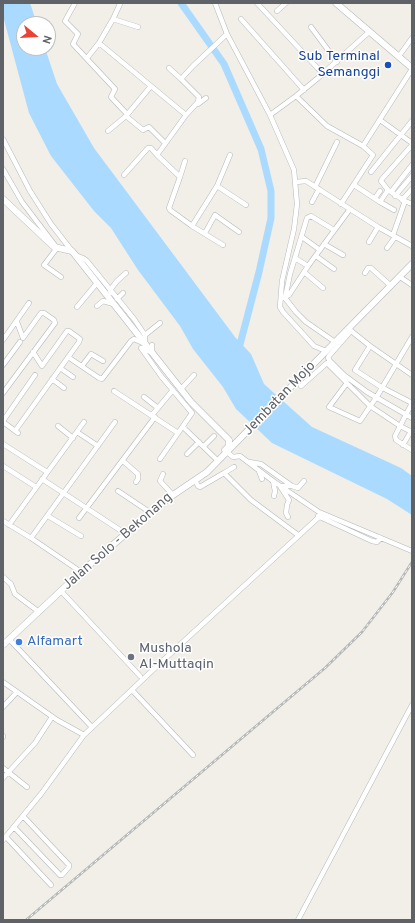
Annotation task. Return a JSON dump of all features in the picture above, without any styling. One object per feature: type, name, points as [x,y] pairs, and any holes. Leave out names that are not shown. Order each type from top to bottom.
[{"type":"main road","points":[[336,3],[412,68]]},
{"type":"main road","points":[[3,199],[66,250],[114,301],[149,345],[152,353],[191,402],[229,440],[229,446],[192,482]]},
{"type":"main road","name":"Jembatan Mojo","points":[[236,444],[335,342],[350,330],[412,264]]},
{"type":"main road","name":"Jalan Solo - Bekonang","points":[[3,644],[81,572],[173,495],[207,472],[236,444]]},
{"type":"street","points":[[75,3],[65,20],[78,33],[78,36],[72,43],[115,89],[110,97],[143,130],[149,127],[165,143]]},
{"type":"street","points":[[87,58],[99,43],[120,4],[118,3]]},
{"type":"street","points":[[215,3],[227,34],[270,115],[294,170],[297,204],[294,229],[282,281],[282,299],[306,322],[335,342]]},
{"type":"street","points":[[257,3],[323,74]]},
{"type":"street","points":[[277,10],[286,3]]},
{"type":"street","points":[[113,18],[138,27]]},
{"type":"street","points":[[241,19],[304,90]]},
{"type":"street","points":[[311,27],[337,62]]},
{"type":"street","points":[[270,115],[304,90],[369,32]]},
{"type":"street","points":[[181,79],[227,34]]},
{"type":"street","points":[[399,56],[412,38]]},
{"type":"street","points":[[99,43],[186,115]]},
{"type":"street","points":[[157,155],[186,115],[198,102],[199,97],[168,68]]},
{"type":"street","points":[[363,146],[412,68]]},
{"type":"street","points":[[108,132],[127,115],[151,86]]},
{"type":"street","points":[[296,96],[327,126],[363,146],[372,153],[373,157],[341,204]]},
{"type":"street","points":[[186,115],[206,98]]},
{"type":"street","points":[[380,120],[401,134],[412,144],[381,180],[395,196],[412,204]]},
{"type":"street","points":[[371,172],[412,121]]},
{"type":"street","points":[[3,139],[30,191],[66,250]]},
{"type":"street","points":[[312,202],[337,142]]},
{"type":"street","points":[[124,175],[148,148],[151,148],[180,177]]},
{"type":"street","points":[[192,226],[217,186],[230,154]]},
{"type":"street","points":[[185,161],[169,209],[192,226],[223,245]]},
{"type":"street","points":[[380,202],[412,165]]},
{"type":"street","points":[[3,169],[22,202],[66,250],[87,261],[110,290],[114,301],[134,319],[149,345]]},
{"type":"street","points":[[395,196],[412,176]]},
{"type":"street","points":[[296,182],[304,180],[378,227],[412,246]]},
{"type":"street","points":[[354,185],[394,210]]},
{"type":"street","points":[[217,186],[227,194],[246,205]]},
{"type":"street","points":[[387,248],[394,236],[404,200],[412,189]]},
{"type":"street","points":[[374,198],[380,191]]},
{"type":"street","points":[[282,299],[292,292],[308,266],[350,209]]},
{"type":"street","points":[[204,234],[215,215],[239,232]]},
{"type":"street","points":[[325,352],[314,346],[280,307],[307,218],[309,216],[334,230]]},
{"type":"street","points":[[369,242],[378,227]]},
{"type":"street","points":[[302,237],[320,250]]},
{"type":"street","points":[[324,244],[342,255]]},
{"type":"street","points":[[61,277],[44,265],[66,250]]},
{"type":"street","points":[[316,256],[334,269]]},
{"type":"street","points":[[295,258],[308,266]]},
{"type":"street","points":[[365,273],[368,268],[370,268],[391,286]]},
{"type":"street","points":[[304,272],[323,288]]},
{"type":"street","points":[[110,290],[126,273]]},
{"type":"street","points":[[400,277],[412,285]]},
{"type":"street","points":[[77,307],[97,283]]},
{"type":"street","points":[[97,306],[103,301],[114,301],[123,293]]},
{"type":"street","points":[[3,340],[29,303]]},
{"type":"street","points":[[3,393],[55,322],[43,312],[23,338],[16,322]]},
{"type":"street","points":[[145,336],[160,323]]},
{"type":"street","points":[[412,375],[370,346],[350,330],[328,358],[344,375],[376,398],[412,418]]},
{"type":"street","points":[[33,352],[42,366],[68,331],[80,339],[17,432],[3,421],[35,374]]},
{"type":"street","points":[[347,383],[329,407],[359,422],[376,398],[396,363],[410,344],[412,337]]},
{"type":"street","points":[[68,357],[102,379],[134,339],[149,345]]},
{"type":"street","points":[[3,365],[20,342]]},
{"type":"street","points":[[370,346],[355,370],[381,387],[412,403],[395,438],[412,450]]},
{"type":"street","points":[[152,353],[144,348],[141,349],[192,413],[160,460]]},
{"type":"street","points":[[82,366],[91,354],[103,361]]},
{"type":"street","points":[[301,386],[326,363],[370,406],[411,432],[404,445]]},
{"type":"street","points":[[60,368],[73,377]]},
{"type":"street","points":[[181,388],[194,375]]},
{"type":"street","points":[[52,379],[64,388]]},
{"type":"street","points":[[79,518],[123,461],[158,408],[173,390]]},
{"type":"street","points":[[114,391],[178,433]]},
{"type":"street","points":[[144,397],[158,408]]},
{"type":"street","points":[[9,525],[84,422]]},
{"type":"street","points":[[31,538],[64,495],[115,422]]},
{"type":"street","points":[[58,426],[73,438]]},
{"type":"street","points":[[183,427],[216,459]]},
{"type":"street","points":[[77,432],[98,446]]},
{"type":"street","points":[[204,446],[214,436]]},
{"type":"street","points":[[187,454],[199,442]]},
{"type":"street","points":[[3,444],[47,472]]},
{"type":"street","points":[[227,452],[233,457],[240,456],[280,486],[329,517],[412,551]]},
{"type":"street","points":[[123,461],[138,474],[138,479],[136,482]]},
{"type":"street","points":[[247,462],[261,464],[292,486],[298,488],[304,481]]},
{"type":"street","points":[[3,466],[36,487]]},
{"type":"street","points":[[192,482],[200,487],[234,467]]},
{"type":"street","points":[[259,471],[262,479]]},
{"type":"street","points":[[224,473],[251,500],[298,535]]},
{"type":"street","points":[[163,474],[160,481],[173,495]]},
{"type":"street","points":[[42,479],[64,495],[126,534]]},
{"type":"street","points":[[273,481],[275,491],[274,496]]},
{"type":"street","points":[[280,486],[292,486]]},
{"type":"street","points":[[280,486],[289,500],[286,513],[288,516]]},
{"type":"street","points":[[118,491],[151,513]]},
{"type":"street","points":[[311,507],[319,517],[374,542],[377,542],[381,538]]},
{"type":"street","points":[[48,516],[81,536]]},
{"type":"street","points":[[51,885],[4,839],[84,735],[319,517]]},
{"type":"street","points":[[3,521],[81,572]]},
{"type":"street","points":[[3,578],[11,584],[15,594],[39,612]]},
{"type":"street","points":[[61,591],[140,676]]},
{"type":"street","points":[[9,639],[90,725]]},
{"type":"street","points":[[3,682],[52,717],[84,735]]},
{"type":"street","points":[[132,690],[193,755]]},
{"type":"street","points":[[3,707],[17,692]]},
{"type":"street","points":[[298,920],[412,705]]},
{"type":"street","points":[[3,778],[35,743],[52,717]]},
{"type":"street","points":[[3,768],[27,787]]},
{"type":"street","points":[[14,826],[60,875],[62,875],[69,865],[23,816]]},
{"type":"water","points":[[3,3],[30,3],[34,16],[16,16],[16,56],[48,56],[57,84],[94,148],[235,337],[251,354],[264,384],[312,427],[401,468],[412,476],[412,515],[387,499],[272,443],[236,409],[223,387],[193,349],[180,326],[138,270],[111,228],[94,211],[51,156],[29,113],[3,16]]},
{"type":"waterway","points":[[181,3],[224,64],[261,149],[271,191],[271,218],[259,272],[238,352]]},
{"type":"railway","points":[[26,920],[325,668],[362,632],[393,592],[412,562]]},
{"type":"place","name":"Sub Terminal Semanggi","points":[[388,65]]},
{"type":"place","name":"Alfamart","points":[[19,642]]},
{"type":"place","name":"Mushola Al-Muttaqin","points":[[131,657]]}]
